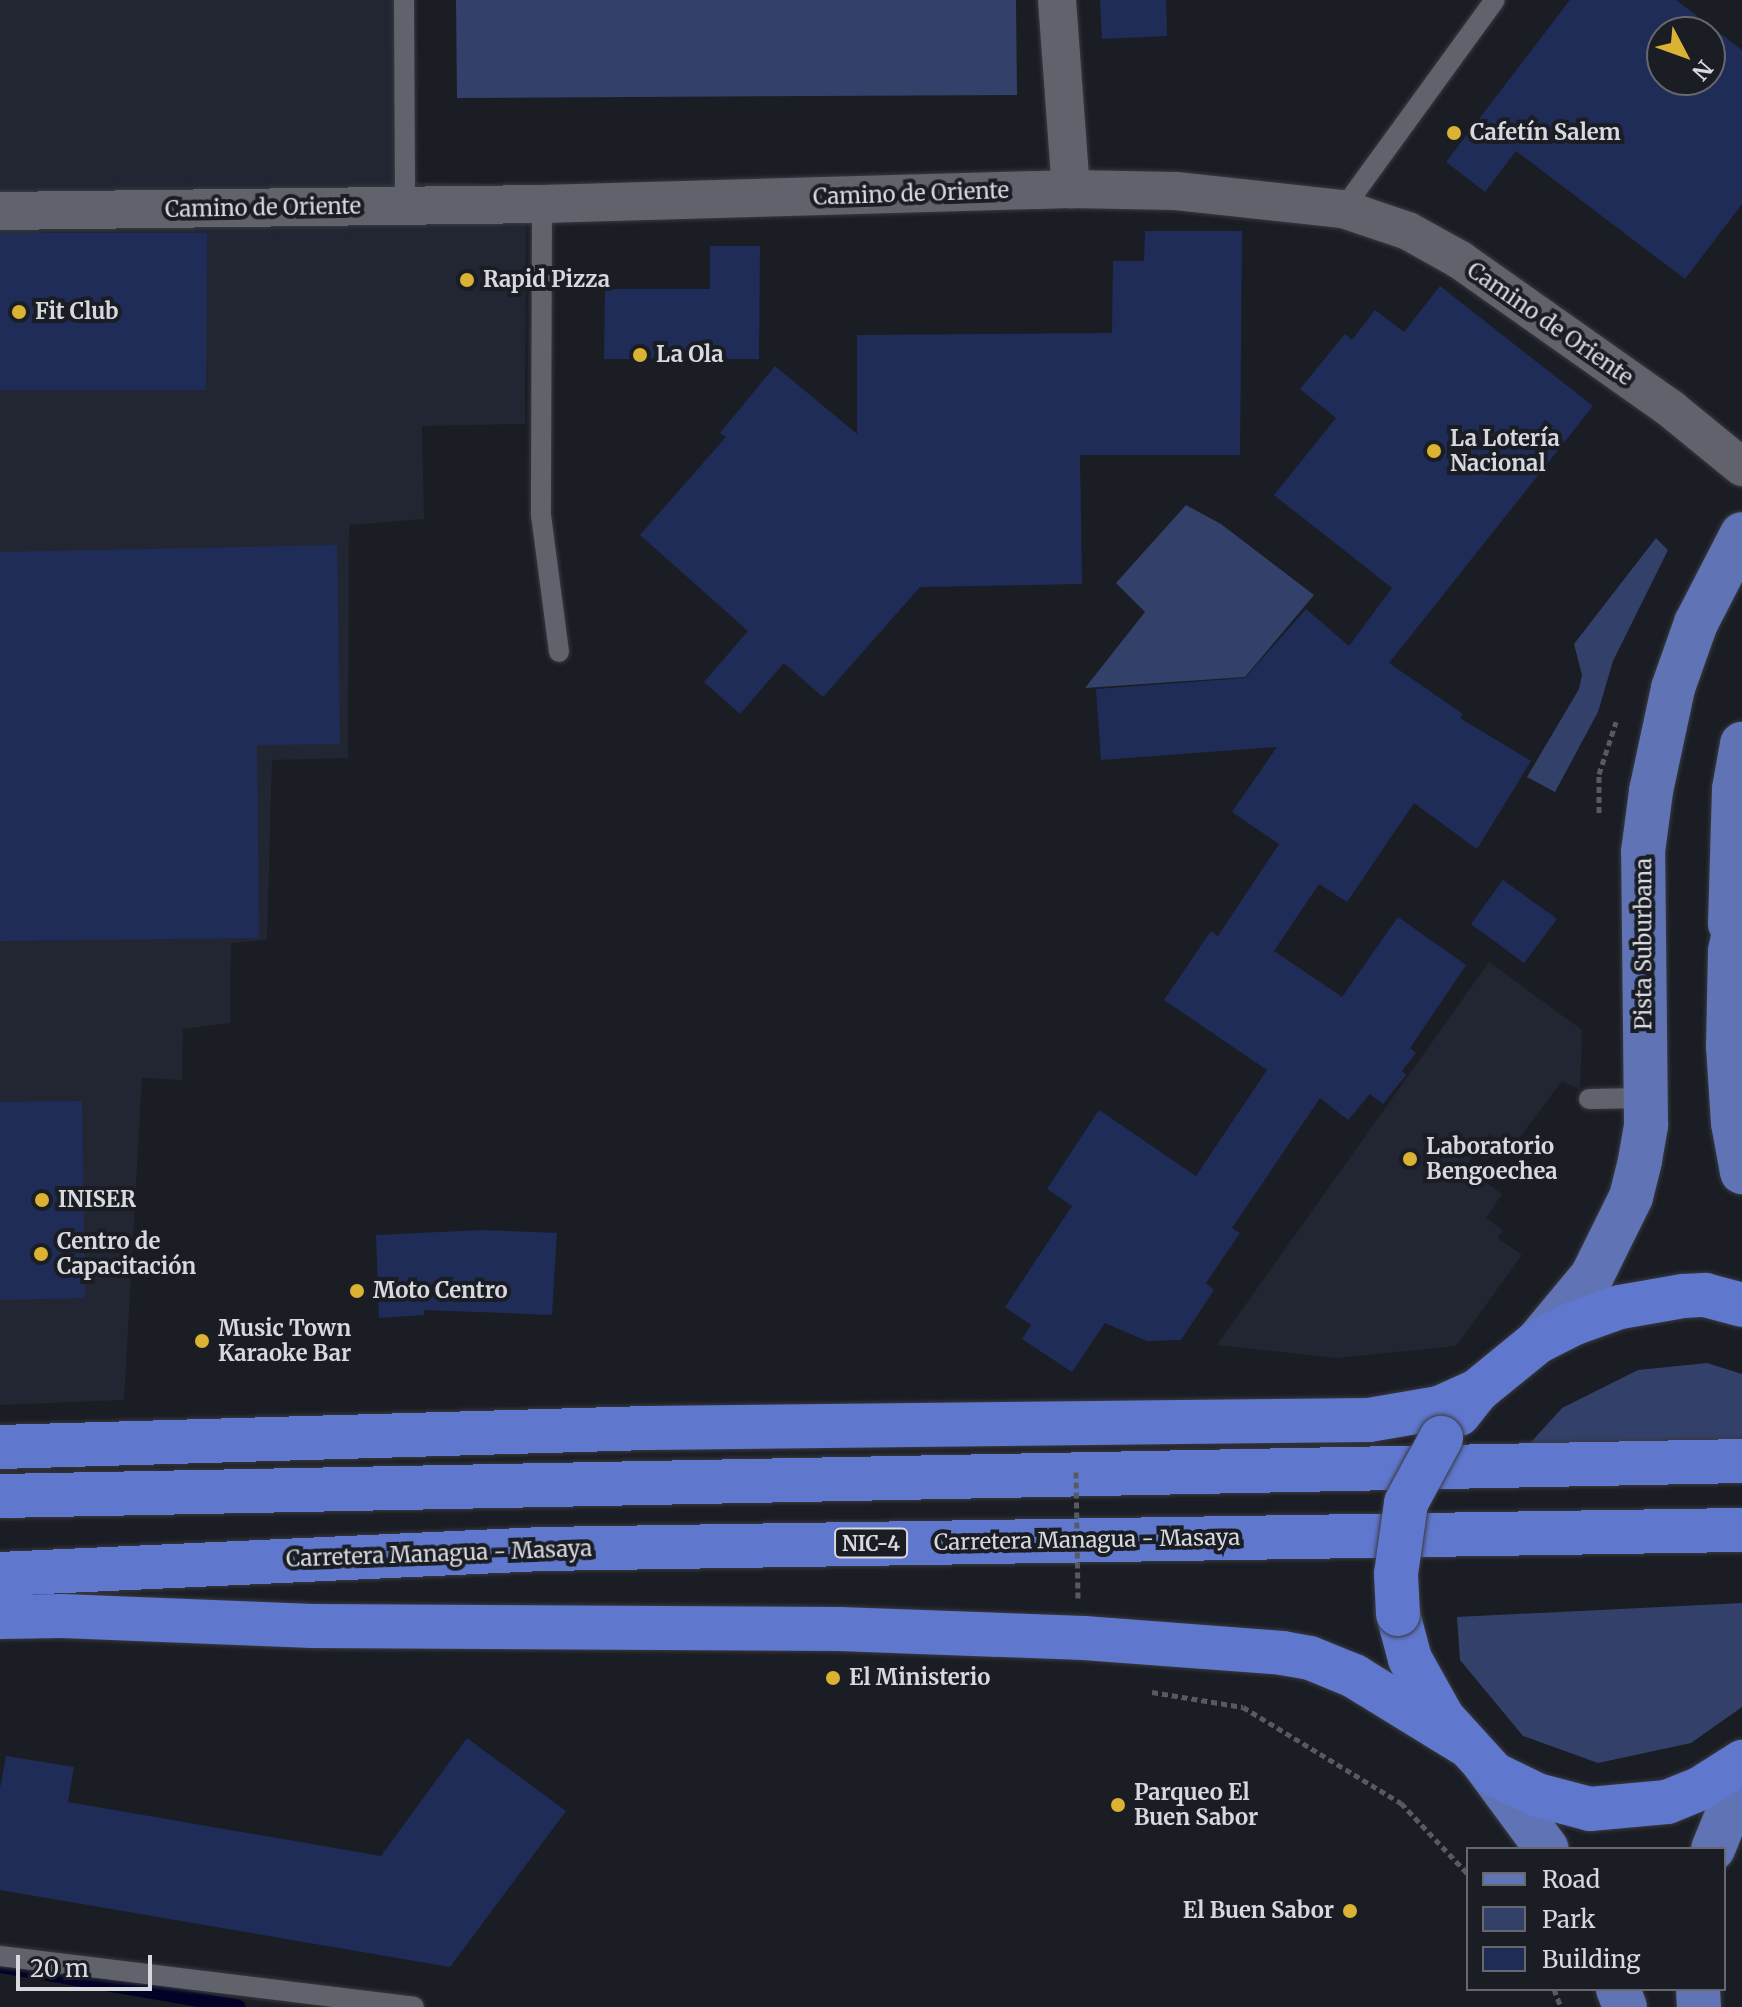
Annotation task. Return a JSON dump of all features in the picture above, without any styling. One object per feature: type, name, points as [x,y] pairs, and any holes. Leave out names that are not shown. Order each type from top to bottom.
[{"type":"highway","points":[[1474,1754],[1426,1694],[1410,1659],[1398,1614],[1396,1562],[1406,1503],[1441,1438],[1477,1391],[1537,1342],[1575,1323],[1653,1299],[1705,1295],[1742,1305]]},
{"type":"highway","points":[[0,1447],[664,1428],[1391,1419],[1439,1408],[1477,1391]]},
{"type":"highway","points":[[0,1496],[1335,1466],[1742,1461]]},
{"type":"highway","name":"Carretera Managua - Masaya","points":[[0,1574],[543,1549],[1742,1530]]},
{"type":"highway","points":[[0,1617],[62,1616],[313,1626],[839,1629],[1084,1638],[1282,1653],[1310,1658],[1354,1676],[1537,1795],[1590,1809],[1610,1810],[1681,1797],[1742,1762]]},
{"type":"main road","name":"Pista Suburbana","points":[[1537,1342],[1592,1276],[1631,1197],[1642,1148],[1645,1098],[1643,852],[1658,747],[1696,623],[1742,534]]},
{"type":"main road","points":[[1742,744],[1734,789],[1730,841],[1728,1046],[1733,1123],[1742,1172]]},
{"type":"main road","points":[[1730,951],[1742,895]]},
{"type":"main road","points":[[1474,1754],[1545,1847]]},
{"type":"main road","points":[[1714,1847],[1742,1778]]},
{"type":"street","points":[[1057,0],[1071,189]]},
{"type":"street","name":"Camino de Oriente","points":[[0,211],[542,204],[1071,189],[1176,191],[1343,209],[1408,231],[1460,260],[1671,409],[1742,467]]},
{"type":"lane","points":[[404,0],[405,206]]},
{"type":"lane","points":[[1343,209],[1495,0]]},
{"type":"lane","points":[[542,204],[541,515],[559,652]]},
{"type":"lane","points":[[1589,1099],[1645,1098]]},
{"type":"lane","points":[[0,1956],[414,2007]]},
{"type":"path","points":[[1076,1472],[1078,1602]]},
{"type":"path","points":[[1138,1690],[1243,1707],[1401,1803],[1466,1872]]},
{"type":"shaded area","points":[[0,0],[412,0],[414,182],[526,185],[525,424],[422,426],[424,519],[349,525],[348,758],[272,760],[267,940],[231,943],[230,1023],[183,1029],[182,1080],[142,1078],[124,1400],[0,1405]]},
{"type":"shaded area","name":"Laboratorio Bengoechea","points":[[1489,962],[1582,1030],[1580,1090],[1562,1081],[1510,1150],[1490,1134],[1465,1167],[1502,1194],[1486,1218],[1503,1230],[1498,1238],[1522,1255],[1456,1346],[1337,1358],[1217,1345]]},
{"type":"green space","points":[[456,0],[1016,0],[1017,95],[457,98]]},
{"type":"green space","points":[[1186,505],[1221,524],[1314,595],[1245,677],[1085,688],[1145,612],[1116,583]]},
{"type":"green space","points":[[1656,538],[1668,550],[1613,661],[1598,712],[1555,792],[1527,777],[1579,689],[1582,675],[1574,644]]},
{"type":"green space","points":[[1707,1363],[1742,1374],[1742,1460],[1513,1462],[1562,1408],[1638,1370]]},
{"type":"green space","points":[[1742,1603],[1742,1707],[1691,1743],[1598,1763],[1523,1736],[1460,1660],[1457,1617]]},
{"type":"building","points":[[1100,0],[1166,0],[1167,36],[1102,39]]},
{"type":"building","points":[[1570,0],[1676,0],[1697,16],[1646,16],[1646,96],[1726,96],[1726,38],[1742,50],[1742,204],[1685,279],[1516,151],[1485,192],[1446,162]]},
{"type":"building","points":[[1145,231],[1242,231],[1240,455],[1080,455],[1082,584],[920,587],[823,697],[784,663],[740,714],[704,682],[748,631],[640,535],[726,437],[720,433],[775,366],[857,434],[857,335],[1112,333],[1113,261],[1144,261]]},
{"type":"building","points":[[0,233],[207,233],[206,390],[0,390]]},
{"type":"building","points":[[710,246],[760,246],[759,359],[604,359],[605,289],[710,289]]},
{"type":"building","points":[[1440,286],[1593,406],[1389,663],[1463,714],[1460,718],[1531,761],[1477,849],[1414,803],[1347,902],[1319,884],[1274,951],[1342,997],[1398,917],[1466,965],[1410,1048],[1416,1053],[1402,1071],[1406,1075],[1383,1104],[1370,1094],[1348,1120],[1320,1098],[1232,1228],[1240,1233],[1206,1283],[1214,1290],[1181,1340],[1147,1341],[1105,1323],[1072,1372],[1022,1339],[1031,1325],[1005,1307],[1072,1206],[1047,1189],[1099,1110],[1196,1176],[1267,1070],[1164,1000],[1211,931],[1218,936],[1279,844],[1232,812],[1277,747],[1101,760],[1096,689],[1245,678],[1306,609],[1349,646],[1392,588],[1274,495],[1336,418],[1300,389],[1345,334],[1352,340],[1375,310],[1404,332]]},
{"type":"building","points":[[337,545],[340,744],[257,745],[259,938],[0,941],[0,552]]},
{"type":"building","points":[[1503,880],[1557,919],[1524,963],[1471,924]]},
{"type":"building","name":"INISER","points":[[82,1101],[85,1298],[0,1300],[0,1102]]},
{"type":"building","points":[[482,1230],[557,1233],[552,1315],[424,1310],[424,1315],[379,1318],[376,1235]]},
{"type":"building","points":[[467,1738],[566,1811],[450,1967],[0,1890],[0,1788],[6,1756],[74,1767],[68,1802],[381,1856]]},
{"type":"waterway","points":[[0,1966],[239,2007]]},
{"type":"place","name":"Cafetín Salem","points":[[1454,133]]},
{"type":"place","name":"Rapid Pizza","points":[[467,280]]},
{"type":"place","name":"Fit Club","points":[[19,312]]},
{"type":"place","name":"La Ola","points":[[640,355]]},
{"type":"place","name":"La Lotería Nacional","points":[[1434,451]]},
{"type":"place","name":"Laboratorio Bengoechea","points":[[1410,1159]]},
{"type":"place","name":"INISER","points":[[42,1200]]},
{"type":"place","name":"Centro de Capacitación","points":[[41,1254]]},
{"type":"place","name":"Moto Centro","points":[[357,1291]]},
{"type":"place","name":"Music Town Karaoke Bar","points":[[202,1341]]},
{"type":"place","name":"El Ministerio","points":[[833,1678]]},
{"type":"place","name":"Parqueo El Buen Sabor","points":[[1118,1805]]},
{"type":"place","name":"El Buen Sabor","points":[[1350,1911]]}]
